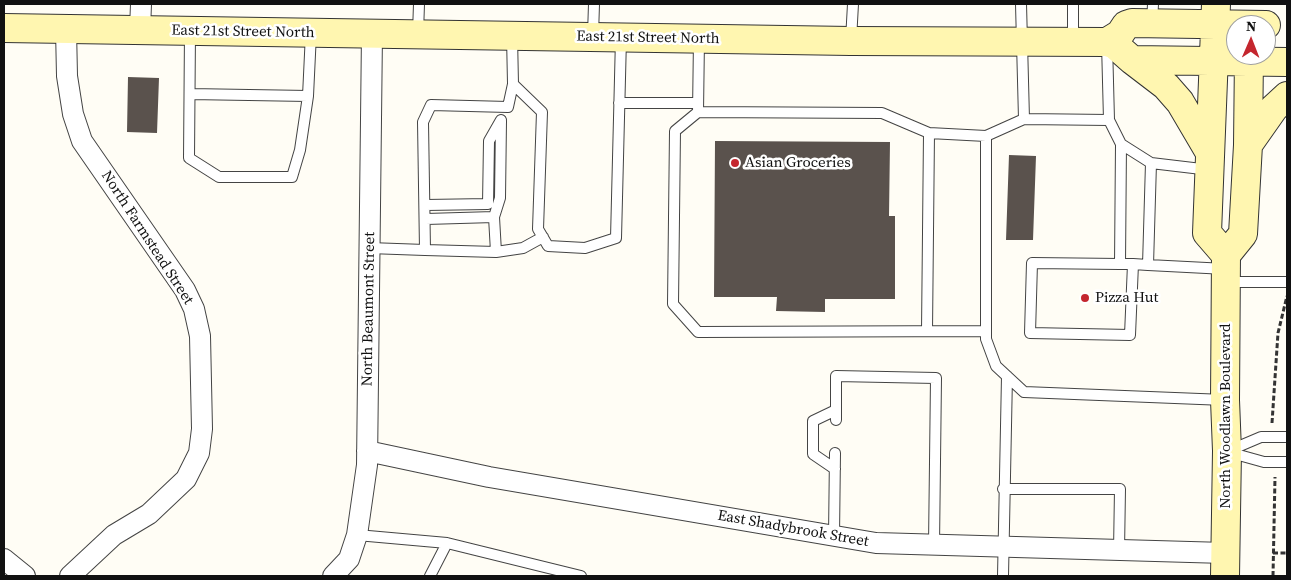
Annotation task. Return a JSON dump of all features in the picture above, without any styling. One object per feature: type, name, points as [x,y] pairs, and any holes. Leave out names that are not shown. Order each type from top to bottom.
[{"type":"main road","points":[[1107,42],[1120,34],[1126,25],[1153,13],[1216,14],[1207,233],[1226,269]]},
{"type":"main road","name":"East 21st Street North","points":[[4,28],[66,29],[140,17],[190,31],[852,41],[1107,42]]},
{"type":"main road","points":[[1107,42],[1115,45],[1166,86],[1180,102],[1210,162]]},
{"type":"main road","points":[[1132,60],[1226,60]]},
{"type":"main road","points":[[1226,269],[1243,234],[1248,145],[1248,65]]},
{"type":"main road","points":[[1248,145],[1274,108],[1287,96]]},
{"type":"main road","name":"North Woodlawn Boulevard","points":[[1225,565],[1227,451],[1225,400],[1226,269]]},
{"type":"street","name":"North Farmstead Street","points":[[66,29],[67,76],[74,114],[82,141],[184,290],[194,309],[200,336],[202,429],[199,453],[186,479],[149,514],[114,535],[70,576]]},
{"type":"street","name":"North Beaumont Street","points":[[333,576],[349,559],[357,535],[367,451],[372,34]]},
{"type":"street","name":"East Shadybrook Street","points":[[367,451],[489,477],[876,543],[1119,551],[1225,565]]},
{"type":"street","points":[[4,559],[24,576]]},
{"type":"lane","points":[[418,34],[419,4]]},
{"type":"lane","points":[[593,37],[594,4]]},
{"type":"lane","points":[[852,41],[853,4]]},
{"type":"lane","points":[[1021,4],[1024,42],[1024,119]]},
{"type":"lane","points":[[1073,4],[1073,42]]},
{"type":"lane","points":[[190,31],[190,158],[219,177],[292,177],[300,150],[308,96],[311,32]]},
{"type":"lane","points":[[425,250],[426,205],[423,122],[431,105],[508,107],[513,84],[512,36]]},
{"type":"lane","points":[[513,84],[542,112],[538,229],[548,246],[585,248],[616,238],[621,38]]},
{"type":"lane","points":[[699,38],[698,107],[675,131],[673,304],[698,332],[986,332]]},
{"type":"lane","points":[[1107,42],[1109,120],[1121,144],[1120,264]]},
{"type":"lane","points":[[190,94],[308,96]]},
{"type":"lane","points":[[619,103],[882,113],[929,133],[986,136],[1024,119],[1109,120]]},
{"type":"lane","points":[[496,252],[494,217],[500,198],[502,108]]},
{"type":"lane","points":[[426,205],[488,204],[488,141],[501,120]]},
{"type":"lane","points":[[927,332],[929,133]]},
{"type":"lane","points":[[986,136],[986,339],[996,366],[1024,392],[1225,400]]},
{"type":"lane","points":[[1121,144],[1151,163],[1210,162]]},
{"type":"lane","points":[[1148,264],[1151,163]]},
{"type":"lane","points":[[426,219],[494,217]]},
{"type":"lane","points":[[369,248],[496,252],[523,248],[543,237]]},
{"type":"lane","points":[[1133,264],[1130,335],[1030,333],[1032,262],[1148,264],[1226,269],[1287,282]]},
{"type":"lane","points":[[835,469],[813,454],[813,421],[836,415],[836,376],[936,378],[934,545]]},
{"type":"lane","points":[[1002,576],[1006,376]]},
{"type":"lane","points":[[1227,451],[1261,437],[1287,437]]},
{"type":"lane","points":[[1227,451],[1264,462],[1287,462]]},
{"type":"lane","points":[[834,536],[835,453]]},
{"type":"lane","points":[[1003,489],[1120,489],[1119,551]]},
{"type":"lane","points":[[357,535],[447,543],[581,576]]},
{"type":"lane","points":[[430,576],[447,543]]},
{"type":"path","points":[[1272,425],[1278,333],[1287,296]]},
{"type":"path","points":[[1272,576],[1275,471]]},
{"type":"path","points":[[1273,553],[1287,553]]},
{"type":"building","points":[[128,77],[159,78],[157,133],[127,132]]},
{"type":"building","points":[[715,141],[890,142],[889,216],[895,216],[895,299],[825,299],[825,312],[776,311],[777,297],[714,297]]},
{"type":"building","points":[[1009,155],[1036,156],[1033,240],[1006,240]]},
{"type":"place","name":"Asian Groceries","points":[[735,163]]},
{"type":"place","name":"Pizza Hut","points":[[1085,298]]}]
